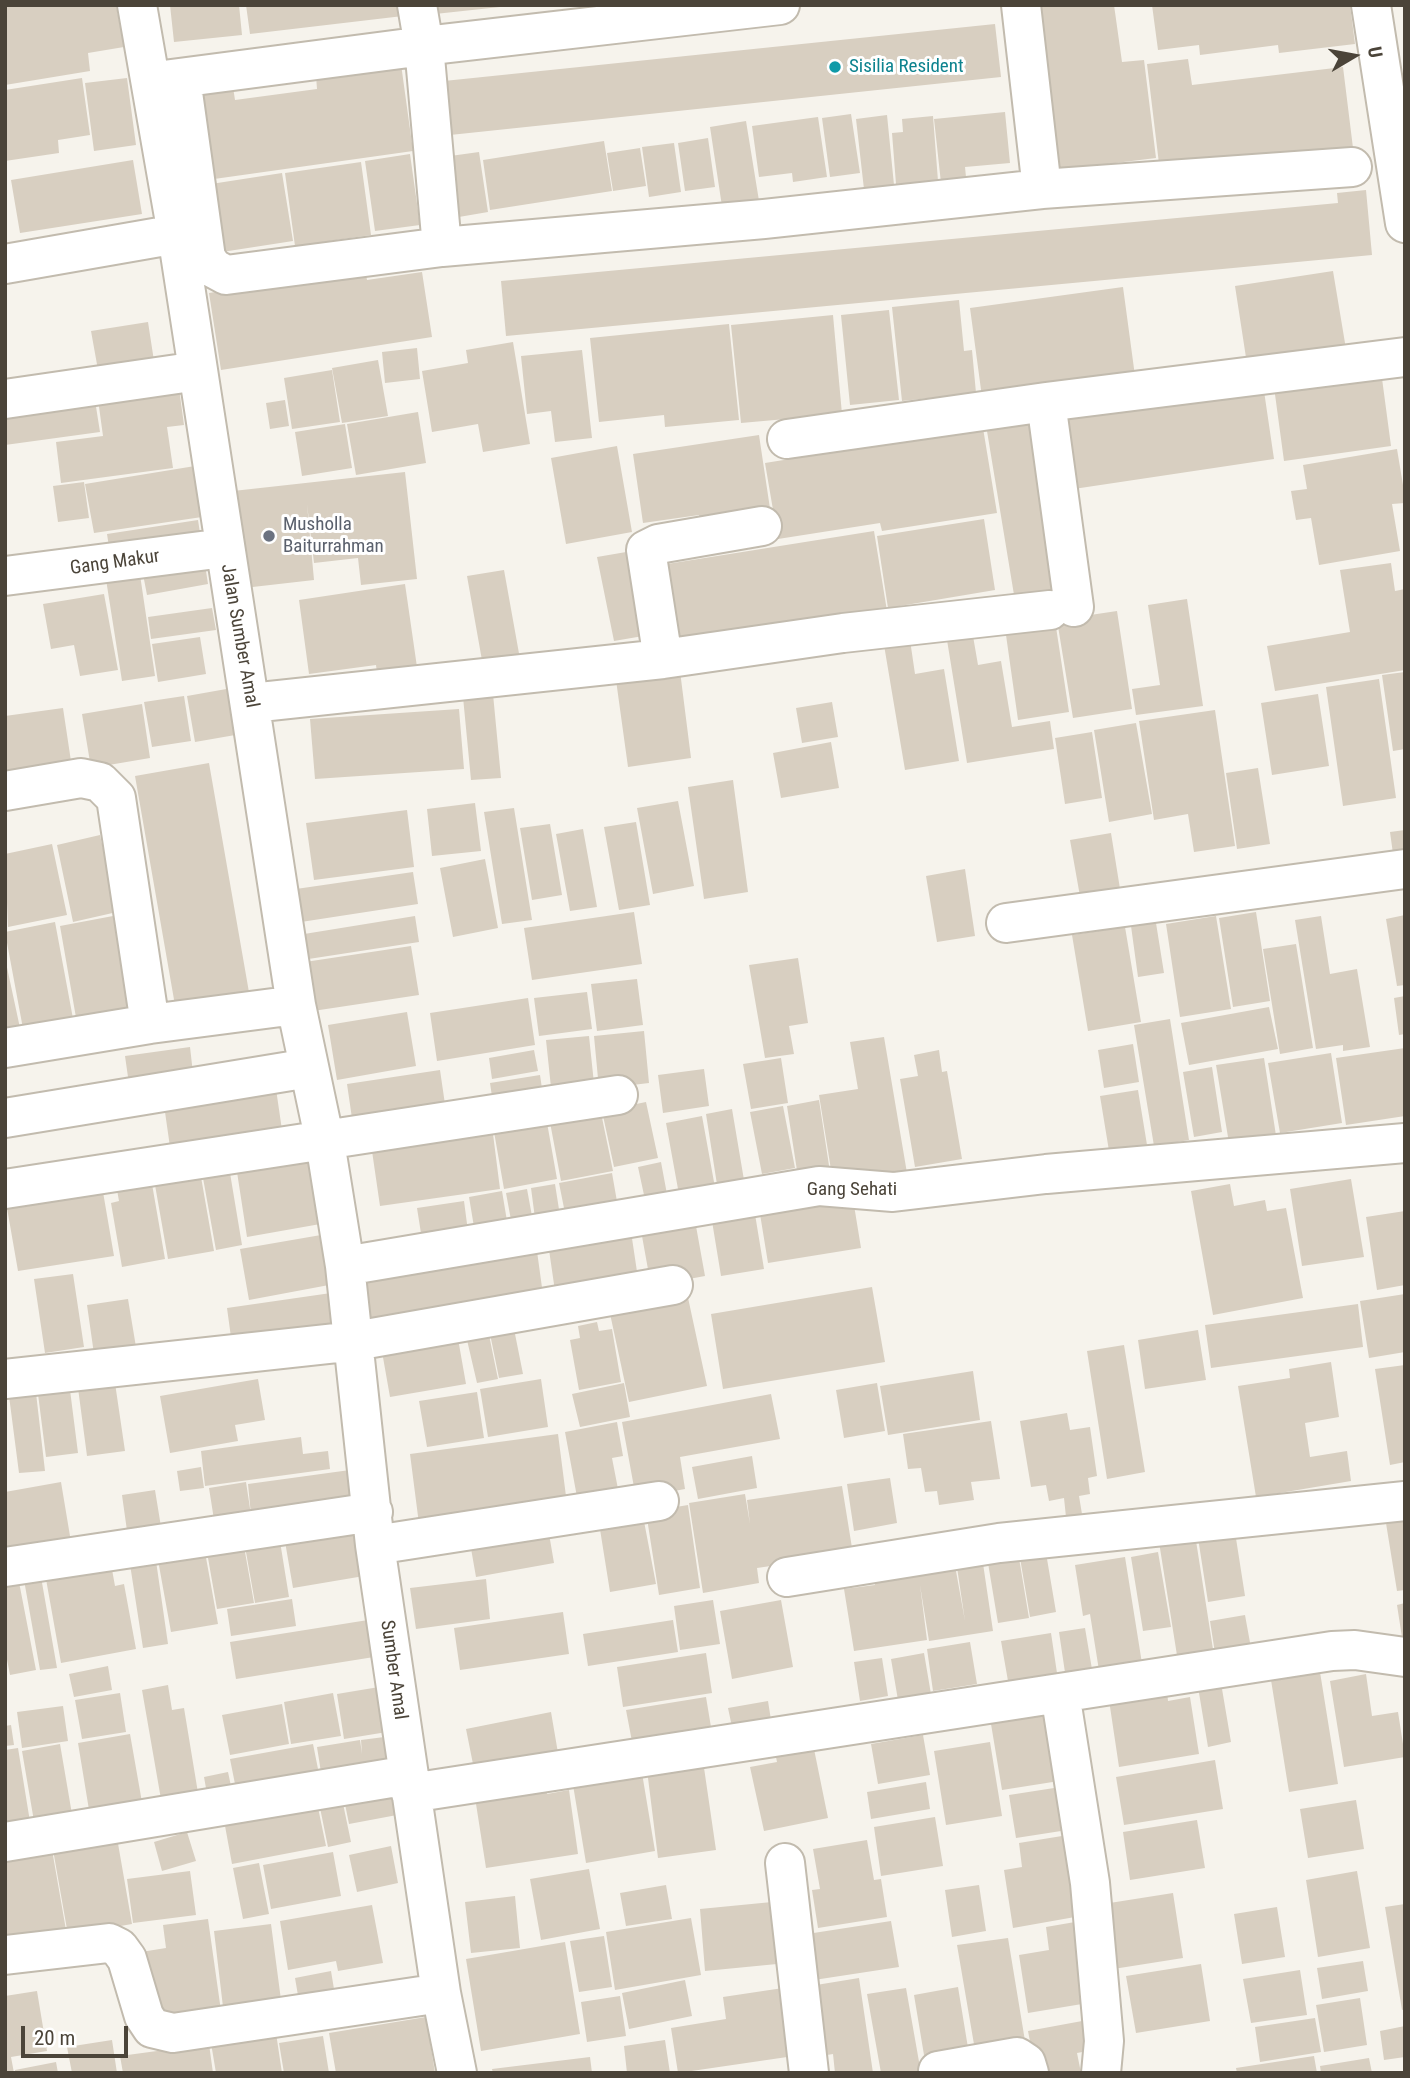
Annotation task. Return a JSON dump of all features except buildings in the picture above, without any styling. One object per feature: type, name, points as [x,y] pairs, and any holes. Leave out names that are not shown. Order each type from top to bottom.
[{"type":"street","name":"Jalan Sumber Amal","points":[[137,5],[159,71],[177,234],[224,548],[251,703],[296,1005],[324,1142],[345,1266]]},
{"type":"street","points":[[780,5],[420,24],[159,71],[206,258],[213,268],[226,275],[245,274],[442,247],[764,219],[1042,189],[1352,167]]},
{"type":"street","points":[[1021,5],[1042,189]]},
{"type":"street","points":[[1371,5],[1401,179],[1405,223]]},
{"type":"street","points":[[420,24],[442,247]]},
{"type":"street","points":[[5,264],[177,234]]},
{"type":"street","points":[[787,439],[1046,402],[1405,357]]},
{"type":"street","points":[[5,399],[198,371]]},
{"type":"street","points":[[251,703],[663,659],[1062,608],[1046,402]]},
{"type":"street","points":[[663,659],[646,550],[658,544],[762,526]]},
{"type":"street","name":"Gang Makur","points":[[5,576],[224,548]]},
{"type":"street","points":[[5,791],[81,778],[100,782],[116,798],[150,1024]]},
{"type":"street","points":[[1006,923],[1405,869]]},
{"type":"street","points":[[5,1048],[150,1024],[296,1005]]},
{"type":"street","points":[[5,1118],[309,1068]]},
{"type":"street","points":[[5,1189],[618,1096]]},
{"type":"street","name":"Gang Sehati","points":[[345,1266],[819,1186],[892,1192],[1046,1174],[1405,1143]]},
{"type":"street","name":"Sumber Amal","points":[[345,1266],[374,1529],[441,1993],[457,2073]]},
{"type":"street","points":[[5,1379],[355,1341],[673,1285]]},
{"type":"street","points":[[5,1567],[659,1501]]},
{"type":"street","points":[[787,1577],[999,1544],[1405,1501]]},
{"type":"street","points":[[5,1842],[1060,1693],[1332,1651],[1355,1650],[1405,1657]]},
{"type":"street","points":[[1060,1693],[1090,1883],[1104,2041],[1101,2073]]},
{"type":"street","points":[[785,1863],[809,2073]]},
{"type":"street","points":[[5,1955],[109,1943],[118,1948],[127,1959],[144,2016],[152,2028],[173,2033],[441,1993]]},
{"type":"street","points":[[938,2071],[1017,2057],[1027,2063],[1029,2073]]},
{"type":"place","name":"Sisilia Resident","points":[[835,67]]},
{"type":"place","name":"Musholla Baiturrahman","points":[[269,536]]}]
